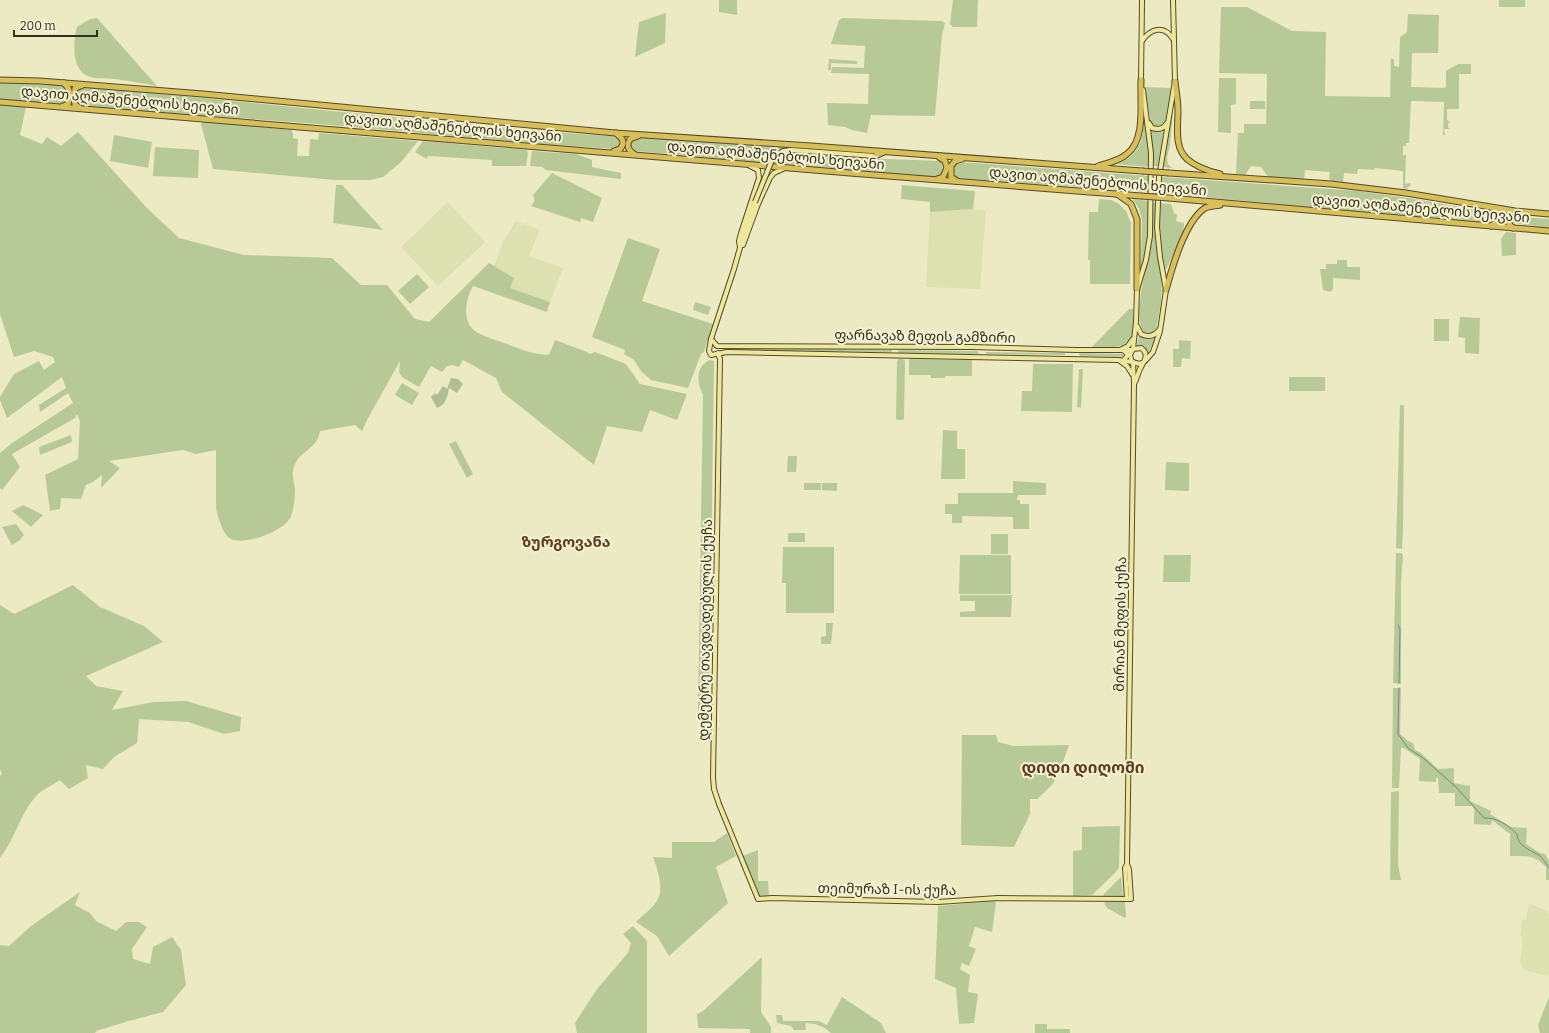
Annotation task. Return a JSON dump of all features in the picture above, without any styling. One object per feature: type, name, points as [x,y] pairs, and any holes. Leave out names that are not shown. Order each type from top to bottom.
[{"type":"highway","name":"დავით აღმაშენებლის ხეივანი","points":[[0,80],[88,84],[615,133],[801,145],[1094,168],[1331,184],[1406,193],[1492,208],[1549,214]]},
{"type":"highway","points":[[1094,168],[1111,163],[1123,157],[1137,142],[1140,130],[1141,80]]},
{"type":"highway","points":[[1174,81],[1178,110],[1178,142],[1184,155],[1199,167],[1230,178]]},
{"type":"highway","points":[[60,107],[67,105],[69,100],[69,89],[64,83]]},
{"type":"highway","points":[[80,108],[74,103],[75,90],[78,86],[88,84]]},
{"type":"highway","name":"დავით აღმაშენებლის ხეივანი","points":[[0,102],[932,180],[1169,198],[1549,231]]},
{"type":"highway","points":[[610,152],[619,150],[622,146],[622,140],[615,133]]},
{"type":"highway","points":[[634,154],[628,148],[628,141],[632,137],[643,135]]},
{"type":"highway","points":[[875,156],[885,152]]},
{"type":"highway","points":[[932,180],[943,177],[946,171],[946,162],[937,156]]},
{"type":"highway","points":[[959,182],[951,177],[952,163],[969,158]]},
{"type":"highway","points":[[1116,194],[1131,204],[1137,219],[1137,289]]},
{"type":"highway","points":[[1166,290],[1176,257],[1194,220],[1206,208],[1229,204]]},
{"type":"highway","points":[[1490,226],[1498,222],[1500,217],[1498,212],[1492,208]]},
{"type":"highway","points":[[1513,228],[1507,222],[1507,219],[1508,216],[1516,211]]},
{"type":"main road","points":[[1132,349],[1137,347],[1143,349],[1145,352],[1145,361],[1140,364],[1132,362],[1130,354],[1135,337],[1137,289],[1148,251],[1150,236],[1152,153],[1141,80],[1142,0]]},
{"type":"main road","name":"მირიან მეფის ქუჩა","points":[[1134,384],[1145,361],[1153,352],[1161,328],[1166,290],[1157,238],[1158,201],[1163,148],[1174,81],[1173,0]]},
{"type":"main road","points":[[1141,42],[1150,31],[1157,29],[1169,34],[1174,41]]},
{"type":"main road","points":[[1148,121],[1152,128],[1159,129],[1164,127],[1168,121]]},
{"type":"main road","points":[[719,365],[709,352],[711,339],[743,236],[768,167],[774,158],[783,151],[792,150],[875,156]]},
{"type":"main road","points":[[740,249],[739,239],[760,176],[758,170],[748,164]]},
{"type":"main road","points":[[740,249],[770,178],[774,174],[786,168]]},
{"type":"main road","points":[[1136,322],[1138,331],[1146,336],[1153,336],[1161,328]]},
{"type":"main road","points":[[1124,360],[1127,353],[1122,350],[1128,346],[1135,337]]},
{"type":"main road","points":[[711,339],[719,348],[718,353],[720,359],[727,352]]},
{"type":"main road","points":[[709,348],[716,345]]},
{"type":"main road","name":"ფარნავაზ მეფის გამზირი","points":[[716,345],[1132,349]]},
{"type":"main road","points":[[980,347],[980,357]]},
{"type":"main road","points":[[712,355],[718,353]]},
{"type":"main road","name":"ფარნავაზ მეფის გამზირი","points":[[718,353],[1124,360],[1132,362]]},
{"type":"main road","name":"დემეტრე თავდადებულის ქუჩა","points":[[720,359],[713,777],[714,789],[719,804],[758,899]]},
{"type":"main road","points":[[1118,360],[1127,366],[1134,378]]},
{"type":"main road","name":"მირიან მეფის ქუჩა","points":[[1129,899],[1128,866],[1134,384],[1132,362]]},
{"type":"main road","name":"თეიმურაზ I-ის ქუჩა","points":[[758,899],[772,898],[944,902],[1016,898],[1129,899]]},
{"type":"green space","points":[[719,0],[737,0],[737,15],[719,12]]},
{"type":"green space","points":[[953,0],[978,0],[977,27],[953,27],[950,24]]},
{"type":"green space","points":[[1499,0],[1525,0],[1525,7],[1499,7]]},
{"type":"green space","points":[[1221,7],[1247,7],[1292,31],[1326,32],[1325,96],[1390,97],[1391,58],[1394,60],[1394,66],[1399,67],[1400,37],[1407,32],[1408,14],[1439,15],[1438,53],[1412,53],[1411,87],[1444,88],[1446,87],[1446,71],[1458,64],[1471,64],[1471,74],[1459,74],[1459,109],[1447,109],[1447,120],[1450,122],[1448,123],[1448,128],[1450,129],[1444,129],[1445,135],[1443,135],[1444,102],[1411,101],[1409,143],[1406,143],[1406,146],[1403,146],[1403,155],[1406,155],[1405,184],[1411,183],[1410,186],[1406,189],[1403,188],[1403,171],[1375,168],[1374,170],[1358,169],[1357,174],[1344,173],[1343,182],[1332,181],[1329,179],[1330,172],[1305,170],[1304,179],[1268,177],[1261,167],[1251,166],[1245,175],[1236,174],[1238,133],[1244,133],[1244,124],[1266,124],[1267,74],[1219,73]]},
{"type":"green space","points":[[666,13],[665,43],[635,57],[639,22]]},
{"type":"green space","points":[[97,18],[157,86],[114,79],[93,78],[84,74],[79,69],[76,62],[74,48],[77,27],[90,19]]},
{"type":"green space","points":[[843,18],[941,21],[945,23],[942,35],[935,116],[871,115],[867,133],[845,127],[828,125],[827,103],[868,104],[869,74],[831,73],[832,67],[864,68],[865,46],[831,44],[839,20]]},
{"type":"green space","points":[[829,59],[857,61],[857,64],[831,63],[831,70],[828,70]]},
{"type":"green space","points":[[1219,78],[1236,78],[1236,104],[1231,105],[1231,133],[1218,132]]},
{"type":"green space","points":[[0,83],[62,85],[66,92],[64,102],[61,104],[0,99]]},
{"type":"green space","points":[[80,87],[476,125],[609,136],[617,137],[619,146],[615,149],[554,145],[318,124],[79,106],[76,105],[73,92]]},
{"type":"green space","points":[[1145,87],[1171,88],[1165,123],[1161,127],[1154,127],[1151,124]]},
{"type":"green space","points":[[1250,101],[1265,101],[1265,109],[1250,109]]},
{"type":"green space","points":[[0,105],[26,107],[20,135],[42,144],[47,137],[61,146],[78,132],[147,208],[179,238],[244,255],[332,258],[361,285],[387,285],[415,319],[429,322],[489,263],[514,278],[510,288],[550,302],[547,312],[473,286],[468,298],[466,311],[469,324],[473,329],[484,336],[531,352],[549,355],[555,340],[590,354],[595,352],[626,364],[640,384],[687,394],[677,420],[650,410],[642,432],[607,426],[594,465],[502,392],[496,378],[463,360],[459,367],[453,365],[447,366],[442,372],[431,366],[419,387],[402,377],[399,372],[400,361],[362,431],[355,425],[320,431],[316,442],[297,460],[295,464],[293,477],[295,496],[290,518],[279,529],[260,537],[250,540],[233,540],[227,536],[223,530],[216,507],[216,450],[196,454],[183,450],[109,461],[120,468],[101,488],[102,475],[86,485],[81,499],[61,498],[60,509],[50,511],[45,475],[78,459],[80,421],[77,414],[75,418],[12,454],[20,467],[2,490],[0,488],[0,453],[12,443],[73,403],[68,393],[40,412],[39,405],[66,388],[62,377],[7,418],[0,400],[0,397],[14,374],[39,361],[44,370],[55,362],[53,357],[34,351],[14,357],[0,314]]},
{"type":"green space","points":[[1144,113],[1147,127],[1149,167],[1116,164],[1131,156],[1140,144]]},
{"type":"green space","points":[[1173,113],[1170,145],[1167,158],[1168,164],[1172,168],[1161,167]]},
{"type":"green space","points":[[203,121],[291,130],[293,133],[293,138],[298,139],[297,156],[309,156],[310,139],[318,140],[319,133],[418,141],[401,162],[383,177],[370,180],[335,180],[213,169],[201,124]]},
{"type":"green space","points":[[1164,128],[1158,166],[1154,166],[1151,130]]},
{"type":"green space","points":[[114,135],[152,142],[148,168],[110,161]]},
{"type":"green space","points":[[636,137],[793,148],[780,150],[768,162],[756,162],[631,150],[629,143]]},
{"type":"green space","points":[[423,141],[527,150],[528,154],[526,166],[492,166],[492,160],[428,156],[427,159],[415,152]]},
{"type":"green space","points":[[155,147],[199,150],[198,178],[153,176]]},
{"type":"green space","points":[[532,151],[576,154],[592,160],[592,167],[621,173],[621,179],[546,170],[542,167],[530,166]]},
{"type":"green space","points":[[799,152],[862,158],[941,161],[942,170],[938,177],[773,163],[785,156]]},
{"type":"green space","points":[[959,162],[1149,176],[1149,192],[954,178],[953,164]]},
{"type":"green space","points":[[552,173],[602,198],[593,222],[581,218],[580,222],[531,206],[535,201],[533,195]]},
{"type":"green space","points":[[1162,177],[1358,191],[1409,198],[1494,213],[1497,215],[1497,219],[1494,222],[1491,222],[1161,193]]},
{"type":"green space","points":[[336,185],[342,185],[383,230],[333,223]]},
{"type":"green space","points":[[902,185],[975,191],[973,209],[930,212],[930,202],[901,199]]},
{"type":"green space","points":[[1099,199],[1111,200],[1119,204],[1126,211],[1131,223],[1130,284],[1090,284],[1090,260],[1088,260],[1089,212],[1098,212]]},
{"type":"green space","points":[[1133,199],[1149,201],[1148,235],[1141,268],[1142,219],[1139,209]]},
{"type":"green space","points":[[448,202],[485,242],[438,286],[401,247]]},
{"type":"green space","points":[[1153,203],[1156,203],[1155,236],[1162,277],[1161,302],[1156,331],[1152,333],[1144,332],[1140,325],[1139,314],[1142,286],[1152,232]]},
{"type":"green space","points":[[1160,203],[1171,204],[1174,213],[1177,215],[1176,221],[1184,223],[1183,235],[1166,270],[1160,236]]},
{"type":"green space","points":[[973,209],[986,211],[980,289],[926,287],[930,212]]},
{"type":"green space","points":[[1513,216],[1549,219],[1549,228],[1512,223],[1509,219]]},
{"type":"green space","points":[[516,221],[540,230],[529,256],[563,268],[550,302],[510,288],[514,278],[494,266],[503,241]]},
{"type":"green space","points":[[1506,232],[1516,233],[1516,255],[1502,256],[1501,239]]},
{"type":"green space","points":[[628,238],[660,249],[642,301],[713,324],[704,352],[701,354],[688,388],[651,380],[641,371],[633,359],[624,354],[625,350],[592,337]]},
{"type":"green space","points":[[1337,260],[1347,260],[1347,267],[1360,267],[1360,280],[1333,278],[1333,288],[1331,292],[1323,290],[1320,269],[1326,269],[1326,264],[1337,264]]},
{"type":"green space","points":[[417,274],[429,287],[410,304],[398,291]]},
{"type":"green space","points":[[695,302],[711,307],[708,315],[693,310]]},
{"type":"green space","points":[[1129,309],[1133,309],[1133,329],[1129,340],[1125,344],[1115,347],[1092,347]]},
{"type":"green space","points":[[1460,317],[1480,318],[1479,354],[1465,353],[1465,338],[1458,337]]},
{"type":"green space","points":[[1434,319],[1449,319],[1449,341],[1434,341]]},
{"type":"green space","points":[[1139,336],[1149,339],[1156,337],[1148,354],[1144,347],[1137,346]]},
{"type":"green space","points":[[1179,340],[1191,341],[1190,359],[1182,358],[1181,367],[1173,367],[1173,349],[1179,349]]},
{"type":"green space","points":[[725,347],[892,350],[892,352],[725,350]]},
{"type":"green space","points":[[899,350],[977,351],[979,353],[899,353]]},
{"type":"green space","points":[[986,352],[1065,353],[1065,355],[986,354]]},
{"type":"green space","points":[[1080,353],[1123,354],[1123,357],[1080,356]]},
{"type":"green space","points":[[899,359],[903,359],[905,361],[904,419],[902,420],[896,419],[897,361]]},
{"type":"green space","points":[[909,359],[972,360],[972,376],[945,376],[945,378],[931,378],[930,375],[909,375]]},
{"type":"green space","points":[[710,360],[714,361],[709,713],[698,710],[703,395],[699,386],[699,376],[702,366]]},
{"type":"green space","points":[[1033,364],[1073,364],[1072,412],[1021,411],[1022,391],[1032,391]]},
{"type":"green space","points":[[1079,369],[1083,370],[1081,408],[1077,407]]},
{"type":"green space","points":[[1289,377],[1325,377],[1325,391],[1289,391]]},
{"type":"green space","points":[[451,378],[458,379],[463,384],[457,393],[449,388],[443,405],[437,408],[431,397],[435,393],[437,395],[443,386],[447,389]]},
{"type":"green space","points":[[402,383],[419,393],[412,405],[395,395]]},
{"type":"green space","points":[[1400,405],[1404,405],[1402,549],[1396,548]]},
{"type":"green space","points":[[943,430],[957,431],[957,449],[965,449],[965,479],[941,479]]},
{"type":"green space","points":[[71,435],[72,442],[40,455],[39,447]]},
{"type":"green space","points":[[456,441],[473,474],[467,478],[449,444]]},
{"type":"green space","points":[[788,456],[797,456],[796,472],[787,472]]},
{"type":"green space","points":[[1166,462],[1189,463],[1189,491],[1165,490]]},
{"type":"green space","points":[[1013,481],[1046,483],[1046,495],[1018,495],[1017,500],[1020,500],[1020,504],[1029,504],[1029,529],[1013,529],[1013,517],[962,516],[962,523],[952,523],[952,514],[945,514],[945,504],[958,504],[958,493],[1013,493]]},
{"type":"green space","points":[[804,483],[821,483],[821,490],[804,490]]},
{"type":"green space","points":[[822,483],[837,483],[837,491],[822,490]]},
{"type":"green space","points":[[23,505],[43,515],[31,527],[12,511]]},
{"type":"green space","points":[[16,524],[24,535],[20,540],[12,545],[2,527]]},
{"type":"green space","points":[[788,533],[805,533],[805,542],[788,542]]},
{"type":"green space","points":[[991,534],[1008,534],[1008,554],[991,554]]},
{"type":"green space","points":[[783,547],[834,547],[834,613],[786,613],[786,583],[782,583]]},
{"type":"green space","points":[[1396,553],[1401,553],[1403,555],[1401,584],[1401,684],[1393,683]]},
{"type":"green space","points":[[960,555],[1011,555],[1011,594],[959,594]]},
{"type":"green space","points":[[1164,555],[1191,555],[1190,582],[1163,582]]},
{"type":"green space","points":[[73,585],[100,607],[144,626],[163,642],[86,676],[96,686],[123,691],[112,710],[154,702],[186,701],[241,717],[240,731],[224,734],[188,722],[139,719],[137,743],[114,757],[103,769],[86,765],[88,778],[69,789],[60,780],[38,794],[30,803],[10,843],[0,858],[0,776],[2,774],[0,769],[0,605],[14,614]]},
{"type":"green space","points":[[960,595],[1012,595],[1011,617],[960,617],[960,612],[975,611],[975,601],[960,601]]},
{"type":"green space","points":[[826,623],[833,623],[831,644],[821,644],[821,637],[826,636]]},
{"type":"green space","points":[[1393,688],[1401,688],[1400,734],[1408,741],[1413,743],[1415,750],[1421,753],[1438,769],[1454,768],[1454,783],[1470,786],[1470,801],[1491,811],[1490,814],[1511,827],[1527,828],[1526,844],[1540,853],[1545,854],[1549,861],[1549,880],[1546,880],[1546,867],[1542,863],[1529,857],[1510,856],[1510,833],[1492,820],[1491,825],[1474,824],[1474,809],[1472,806],[1455,806],[1455,793],[1439,793],[1438,778],[1436,778],[1436,782],[1419,781],[1420,759],[1404,748],[1401,748],[1399,788],[1392,788]]},
{"type":"green space","points":[[962,735],[996,735],[998,742],[1014,746],[1069,745],[1053,784],[1037,799],[1030,799],[1030,814],[1014,847],[961,845]]},
{"type":"green space","points":[[1398,791],[1398,864],[1401,880],[1390,880],[1391,792]]},
{"type":"green space","points":[[1120,826],[1119,867],[1116,872],[1092,895],[1073,896],[1073,851],[1082,850],[1082,827]]},
{"type":"green space","points":[[727,833],[736,856],[716,867],[728,903],[669,956],[657,936],[636,922],[654,905],[660,894],[659,878],[653,857],[672,858],[672,842],[714,842]]},
{"type":"green space","points":[[758,850],[758,881],[768,881],[769,897],[759,897],[757,895],[742,856]]},
{"type":"green space","points":[[1121,877],[1123,896],[1104,896],[1103,895]]},
{"type":"green space","points":[[80,892],[75,905],[90,913],[96,921],[116,931],[126,922],[139,922],[147,927],[132,949],[133,959],[150,964],[153,947],[172,937],[181,950],[186,985],[163,1012],[96,1031],[95,1033],[0,1033],[0,945],[9,946],[31,926]]},
{"type":"green space","points":[[994,901],[996,903],[992,932],[975,927],[969,946],[976,949],[969,966],[962,963],[960,969],[970,975],[968,992],[978,994],[974,1023],[959,1024],[956,988],[935,979],[938,906]]},
{"type":"green space","points":[[1125,902],[1126,917],[1125,918],[1107,908],[1104,903]]},
{"type":"green space","points":[[1529,903],[1547,911],[1549,915],[1549,976],[1524,970],[1520,961],[1522,947],[1522,936],[1520,936],[1522,920],[1526,920]]},
{"type":"green space","points":[[633,926],[647,941],[647,1033],[577,1033],[575,1023],[597,989],[628,953],[631,943],[623,934]]},
{"type":"green space","points":[[762,957],[761,1012],[771,1027],[771,1033],[750,1033],[750,1029],[698,1028],[697,1014],[703,1011]]},
{"type":"green space","points":[[842,997],[881,1023],[886,1033],[831,1033],[819,1025],[805,1023],[806,1030],[794,1030],[791,1026],[777,1023],[776,1015],[782,1015],[783,1021],[819,1021],[827,1025]]},
{"type":"green space","points":[[1549,997],[1549,1033],[1540,1033],[1538,1025]]},
{"type":"green space","points":[[1035,1024],[1047,1024],[1047,1029],[1070,1029],[1070,1033],[1035,1033]]},
{"type":"waterway","points":[[1398,625],[1400,629],[1399,683]]},
{"type":"waterway","points":[[1399,688],[1398,734],[1408,748],[1423,758],[1456,787],[1484,818],[1497,820],[1517,834],[1519,842],[1539,855],[1549,868]]},
{"type":"district","name":"ზურგოვანა","points":[[566,542]]},
{"type":"district","name":"დიდი დიღომი","points":[[1083,767]]}]
